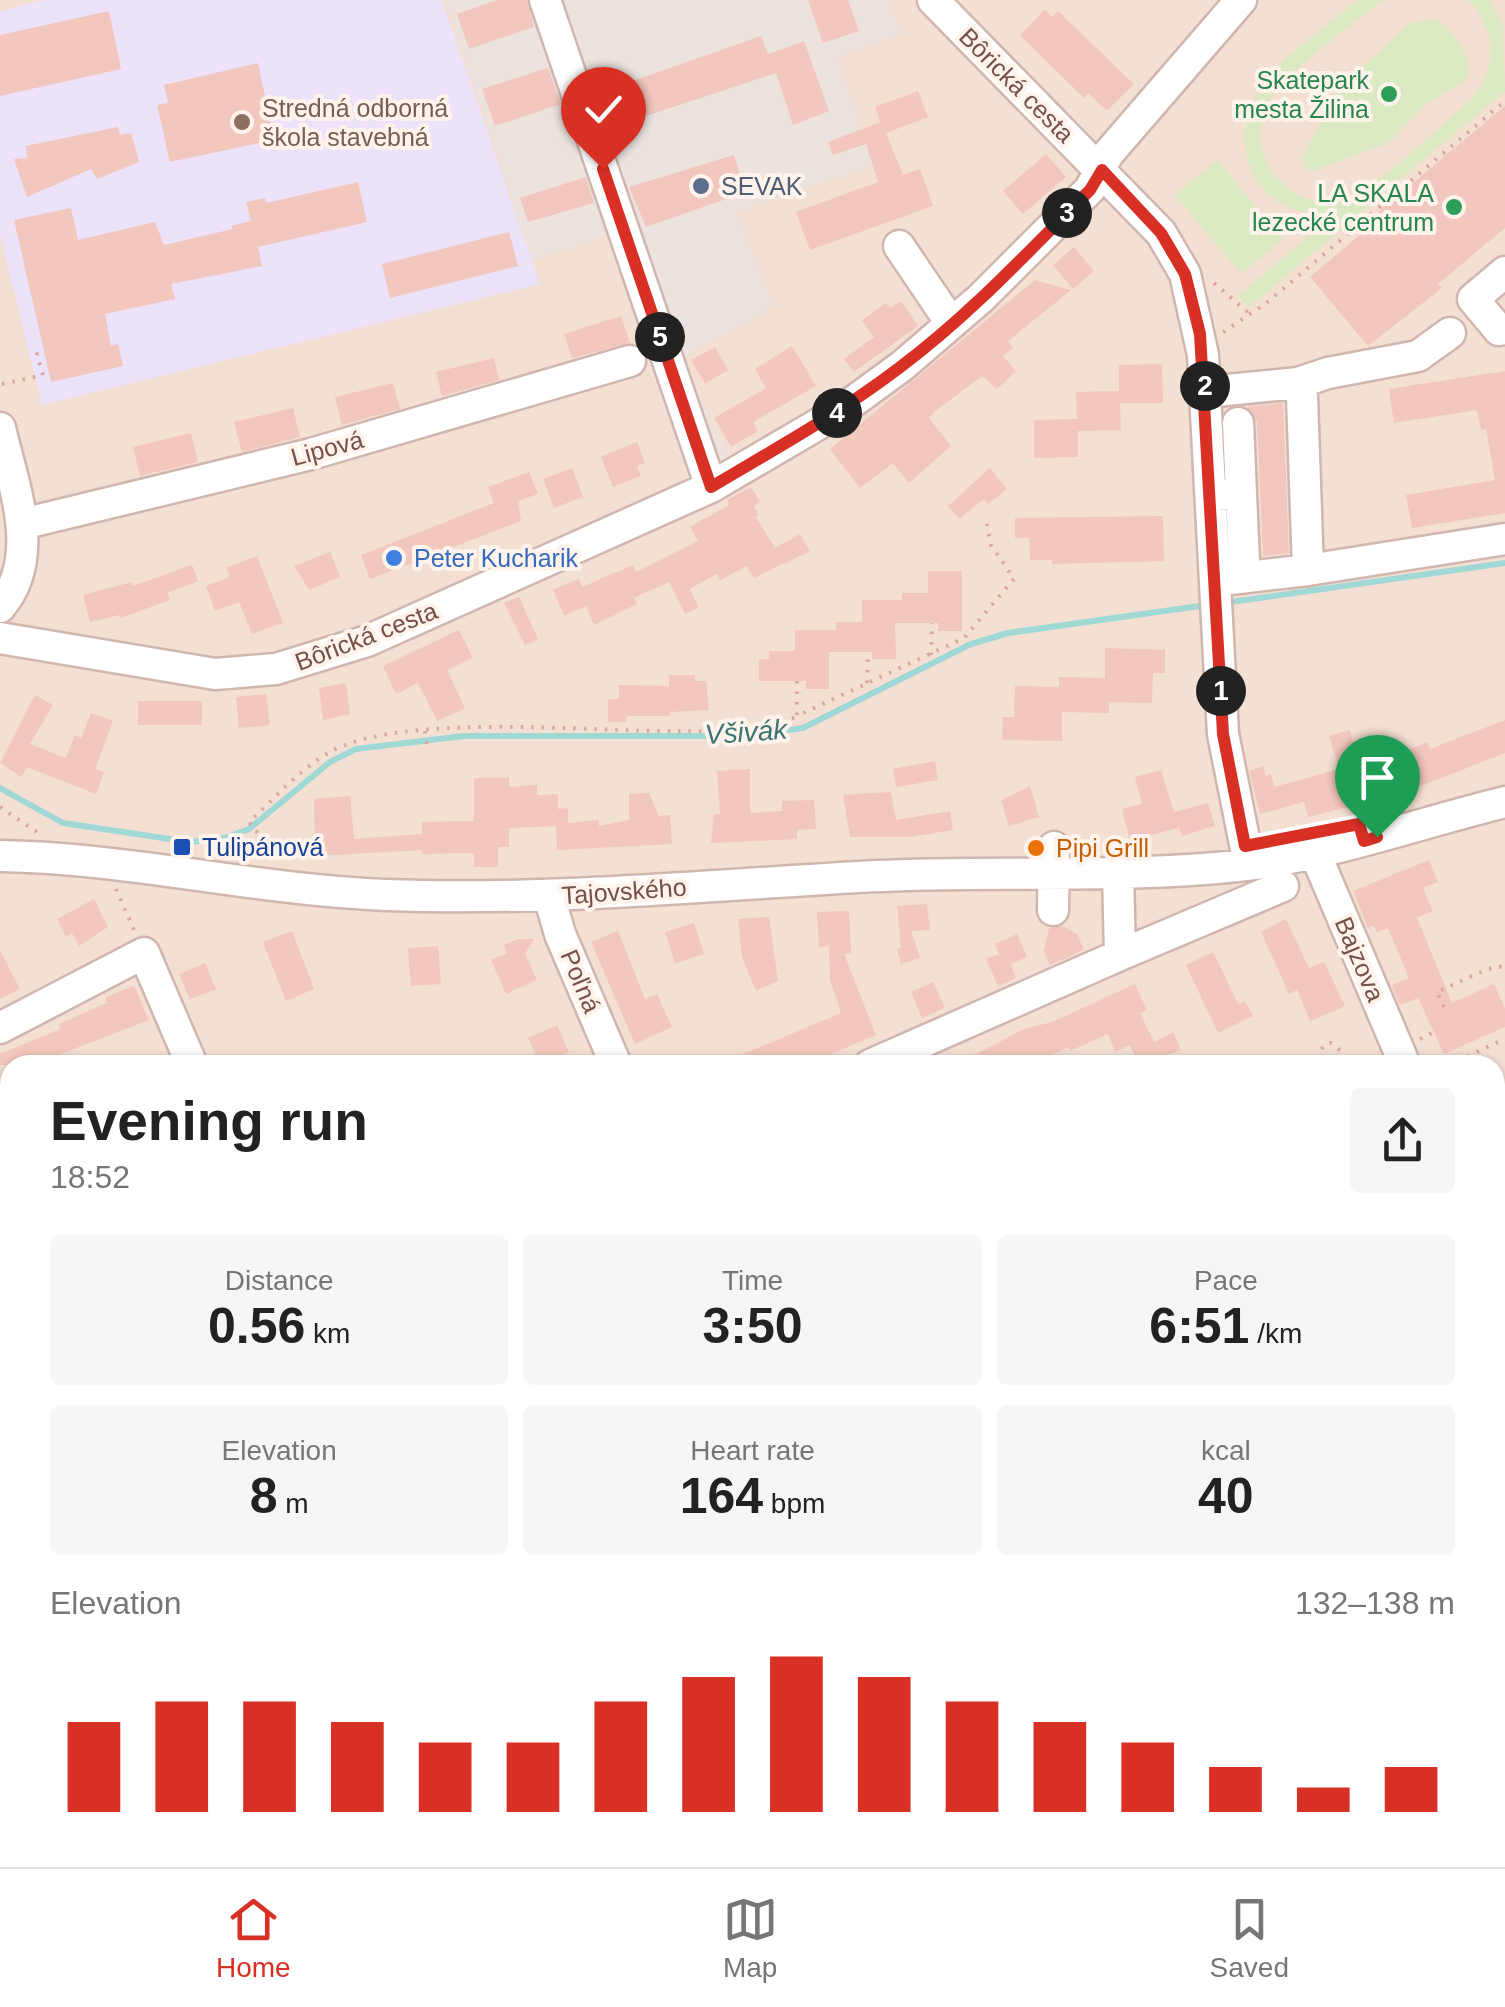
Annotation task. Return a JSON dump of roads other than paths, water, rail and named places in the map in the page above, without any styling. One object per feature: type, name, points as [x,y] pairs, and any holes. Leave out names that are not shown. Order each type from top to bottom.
[{"type":"street","points":[[545,0],[711,487]]},
{"type":"street","name":"Bôrická cesta","points":[[932,0],[1102,170]]},
{"type":"street","name":"Bôrická cesta","points":[[0,638],[215,674],[276,669],[367,641],[711,487],[839,412],[951,324],[1090,190],[1108,154],[1241,0]]},
{"type":"street","points":[[1102,170],[1161,233],[1185,274],[1200,334],[1206,392],[1226,494],[1244,562]]},
{"type":"street","points":[[899,246],[951,324]]},
{"type":"street","points":[[1501,322],[1473,298],[1505,272]]},
{"type":"street","points":[[1206,392],[1298,382],[1418,356],[1450,333]]},
{"type":"street","name":"Lipová","points":[[22,524],[311,454],[630,362]]},
{"type":"street","points":[[1302,398],[1308,570]]},
{"type":"street","points":[[1238,422],[1215,586],[1223,734],[1249,864]]},
{"type":"street","points":[[0,428],[22,524],[22,564],[14,590],[0,607]]},
{"type":"street","points":[[1215,586],[1230,579],[1505,539]]},
{"type":"street","name":"Tajovského","points":[[0,856],[110,862],[292,888],[381,895],[566,886],[679,874],[886,862],[1175,860],[1249,864],[1296,846],[1424,835],[1462,813],[1505,802]]},
{"type":"street","name":"Bajzova","points":[[1296,846],[1368,961],[1413,1052]]},
{"type":"street","points":[[1052,910],[1053,860]]},
{"type":"street","points":[[1118,863],[1120,955]]},
{"type":"street","name":"Poľná","points":[[566,886],[560,934],[612,1055]]},
{"type":"street","points":[[893,1055],[1283,886]]},
{"type":"street","points":[[0,1028],[144,953],[188,1055]]},
{"type":"waterway","name":"Všivák","points":[[1224,603],[1505,563]]},
{"type":"waterway","name":"Všivák","points":[[0,788],[63,823],[190,842],[225,838],[249,829],[330,762],[356,749],[464,736],[749,736],[803,728],[971,644],[1008,633],[1207,605]]},
{"type":"place","name":"Skatepark mesta Žilina","points":[[1389,94]]},
{"type":"place","name":"Stredná odborná škola stavebná","points":[[242,122]]},
{"type":"place","name":"SEVAK","points":[[701,186]]},
{"type":"place","name":"LA SKALA lezecké centrum","points":[[1454,207]]},
{"type":"place","name":"Peter Kucharik","points":[[394,558]]},
{"type":"place","name":"Tulipánová","points":[[182,847]]},
{"type":"place","name":"Pipi Grill","points":[[1036,848]]}]
